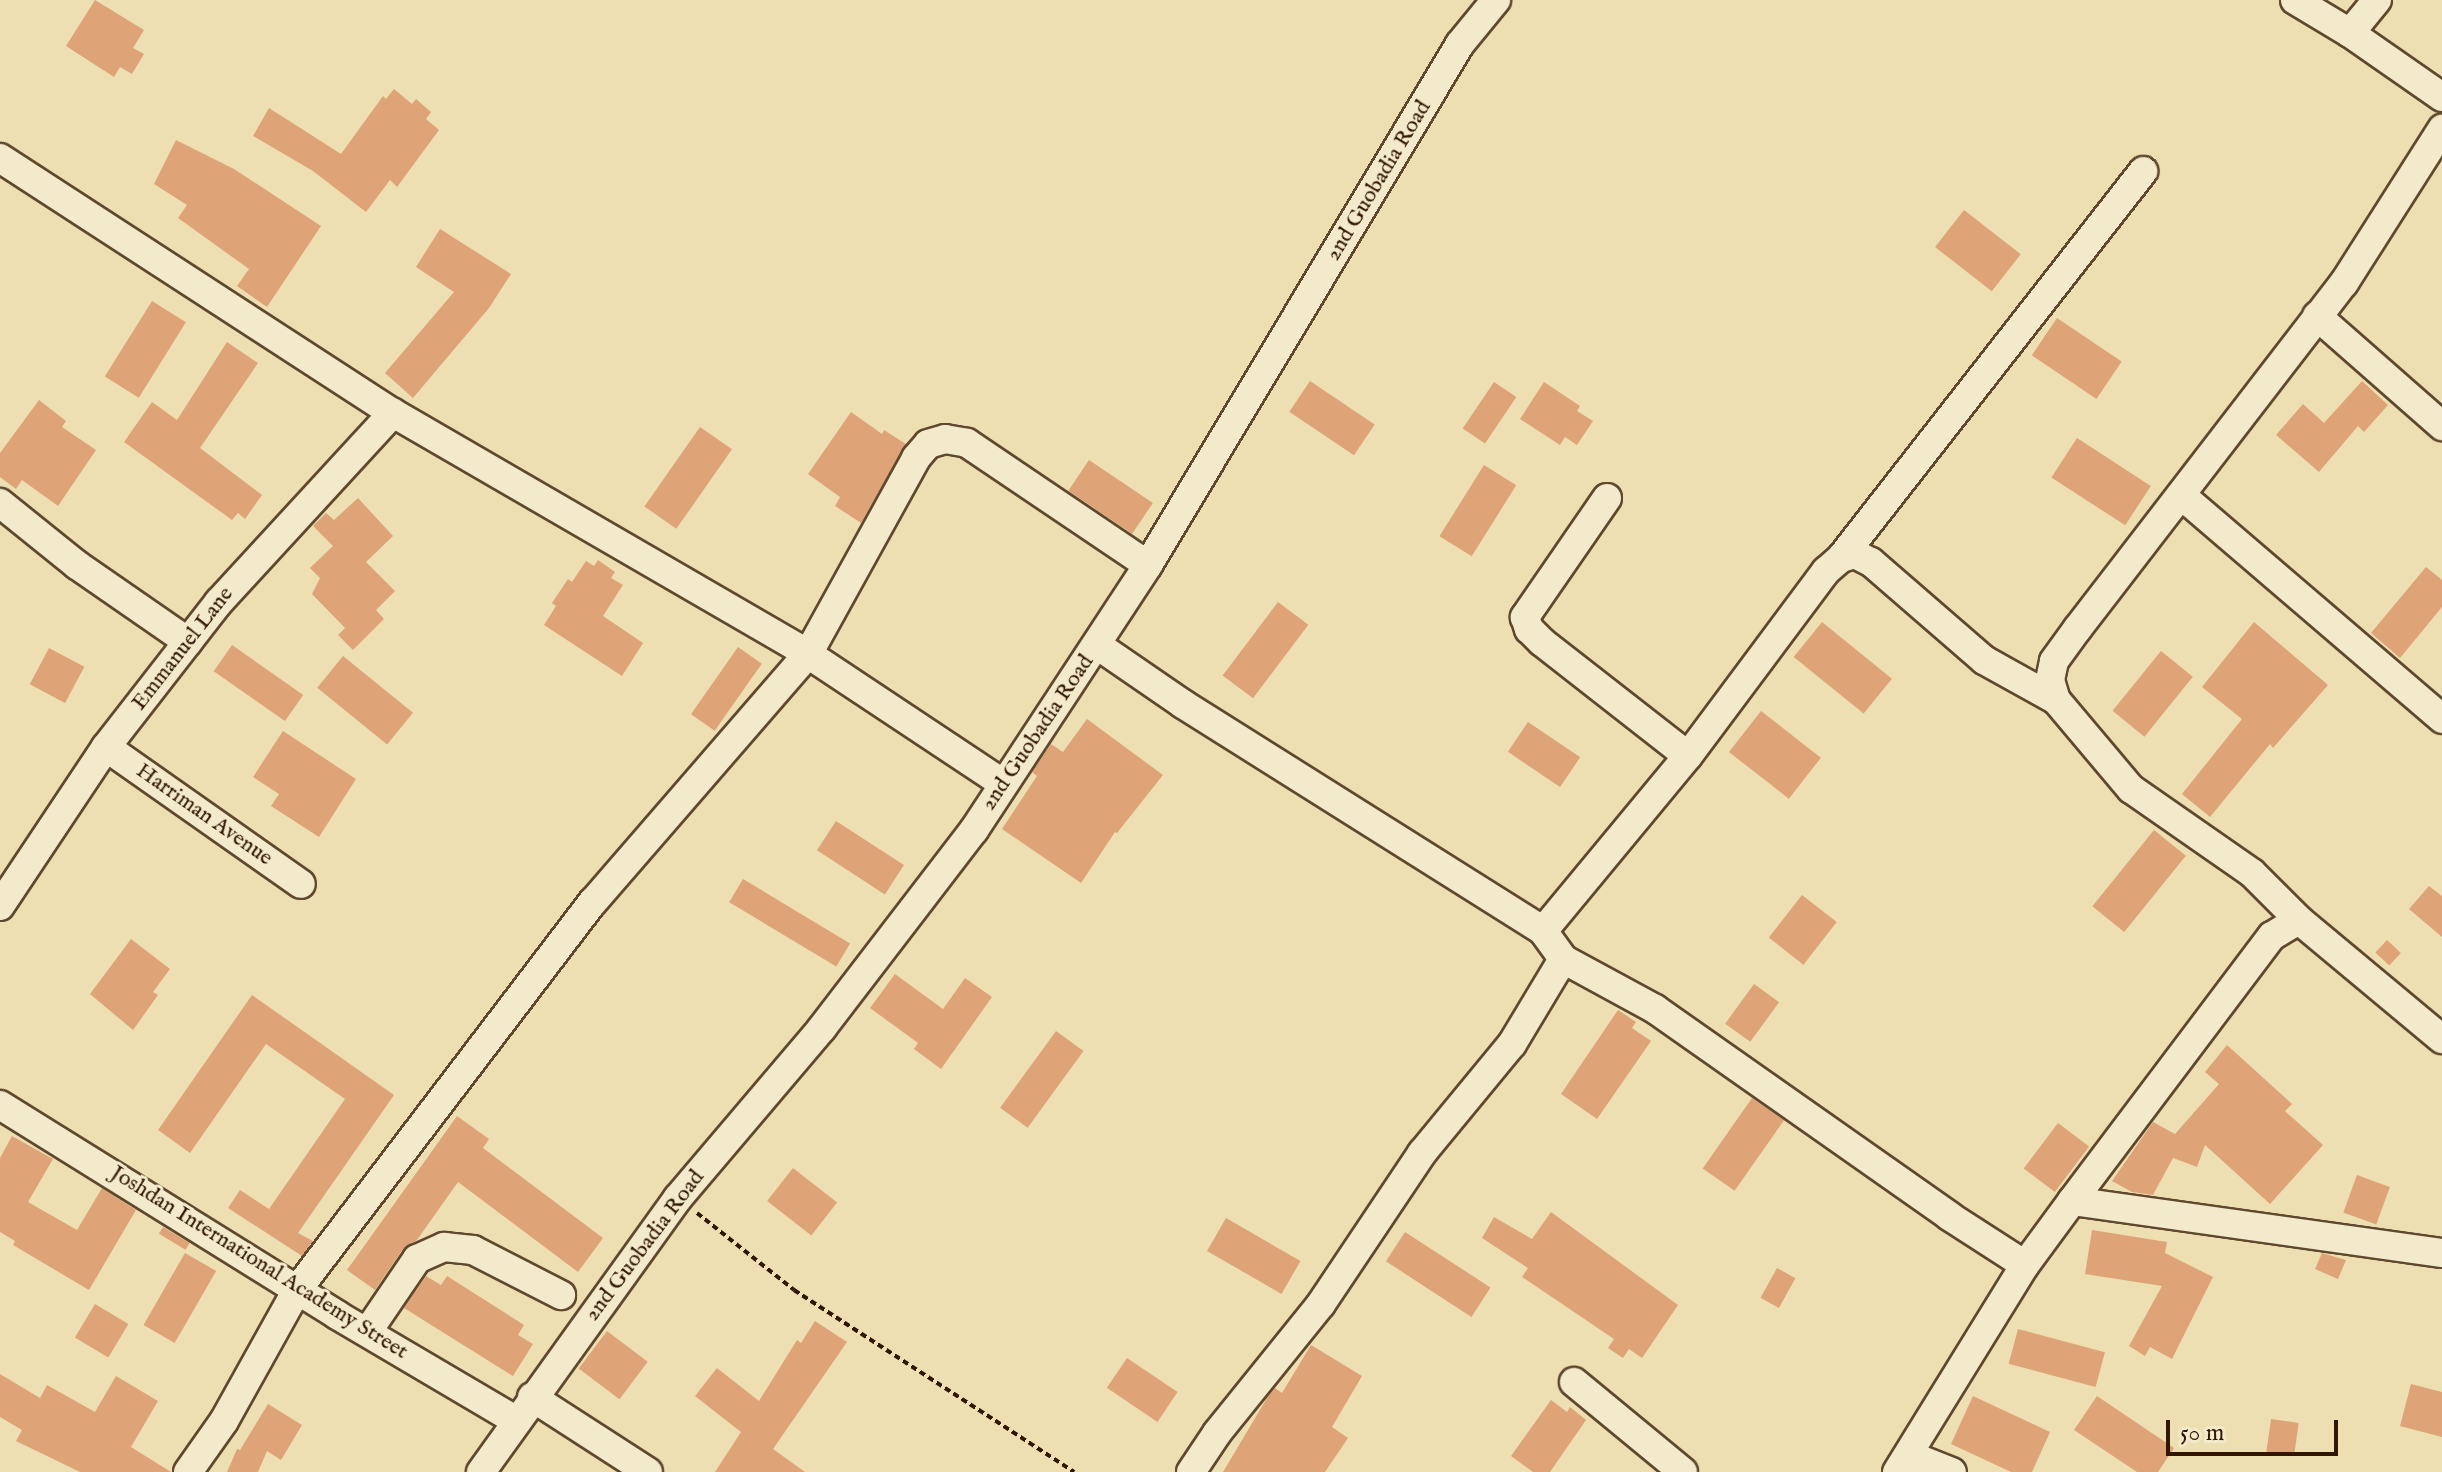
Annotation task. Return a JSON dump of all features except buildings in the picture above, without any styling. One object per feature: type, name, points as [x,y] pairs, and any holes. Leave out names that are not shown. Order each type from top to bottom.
[{"type":"street","name":"2nd Guobadia Road","points":[[481,1472],[678,1198],[822,1028],[974,830],[1148,565],[1460,44],[1496,0]]},
{"type":"street","points":[[2295,0],[2350,33],[2442,97]]},
{"type":"street","points":[[2350,33],[2377,0]]},
{"type":"street","points":[[2056,700],[2050,680],[2054,661],[2344,283],[2442,129]]},
{"type":"street","points":[[0,158],[393,413],[808,654],[1002,783]]},
{"type":"street","points":[[1543,931],[1688,756],[1826,571],[1841,558],[2143,171]]},
{"type":"street","points":[[2317,316],[2442,426]]},
{"type":"street","name":"Emmanuel Lane","points":[[0,906],[106,747],[219,602],[393,413]]},
{"type":"street","points":[[188,1472],[224,1421],[297,1290],[393,1169],[593,902],[808,654],[916,458],[928,444],[945,439],[967,443],[1148,565]]},
{"type":"street","points":[[2181,495],[2442,719]]},
{"type":"street","points":[[1607,498],[1525,617],[1529,629],[1542,642],[1688,756]]},
{"type":"street","points":[[0,503],[77,565],[188,642]]},
{"type":"street","points":[[1841,558],[1855,554],[1871,562],[1984,660],[2056,700],[2131,789],[2252,873],[2299,920],[2442,1039]]},
{"type":"street","points":[[1097,645],[1183,704],[1543,931],[1563,959],[1655,1009],[1949,1216],[2025,1265]]},
{"type":"street","name":"Harriman Avenue","points":[[106,747],[301,884]]},
{"type":"street","points":[[1952,1472],[1903,1464],[2025,1265],[2272,936],[2299,920]]},
{"type":"street","points":[[1191,1472],[1217,1433],[1321,1304],[1422,1153],[1512,1044],[1563,959]]},
{"type":"street","name":"Joshdan International Academy Street","points":[[0,1105],[297,1290],[517,1421]]},
{"type":"street","points":[[2074,1198],[2442,1253]]},
{"type":"street","points":[[2074,1198],[2235,1232],[2335,1239],[2374,1251],[2442,1262]]},
{"type":"street","points":[[368,1331],[417,1259],[444,1247],[473,1250],[561,1295]]},
{"type":"street","points":[[1574,1382],[1683,1472]]},
{"type":"street","points":[[532,1397],[648,1472]]},
{"type":"path","points":[[678,1198],[794,1290],[1074,1472]]}]
